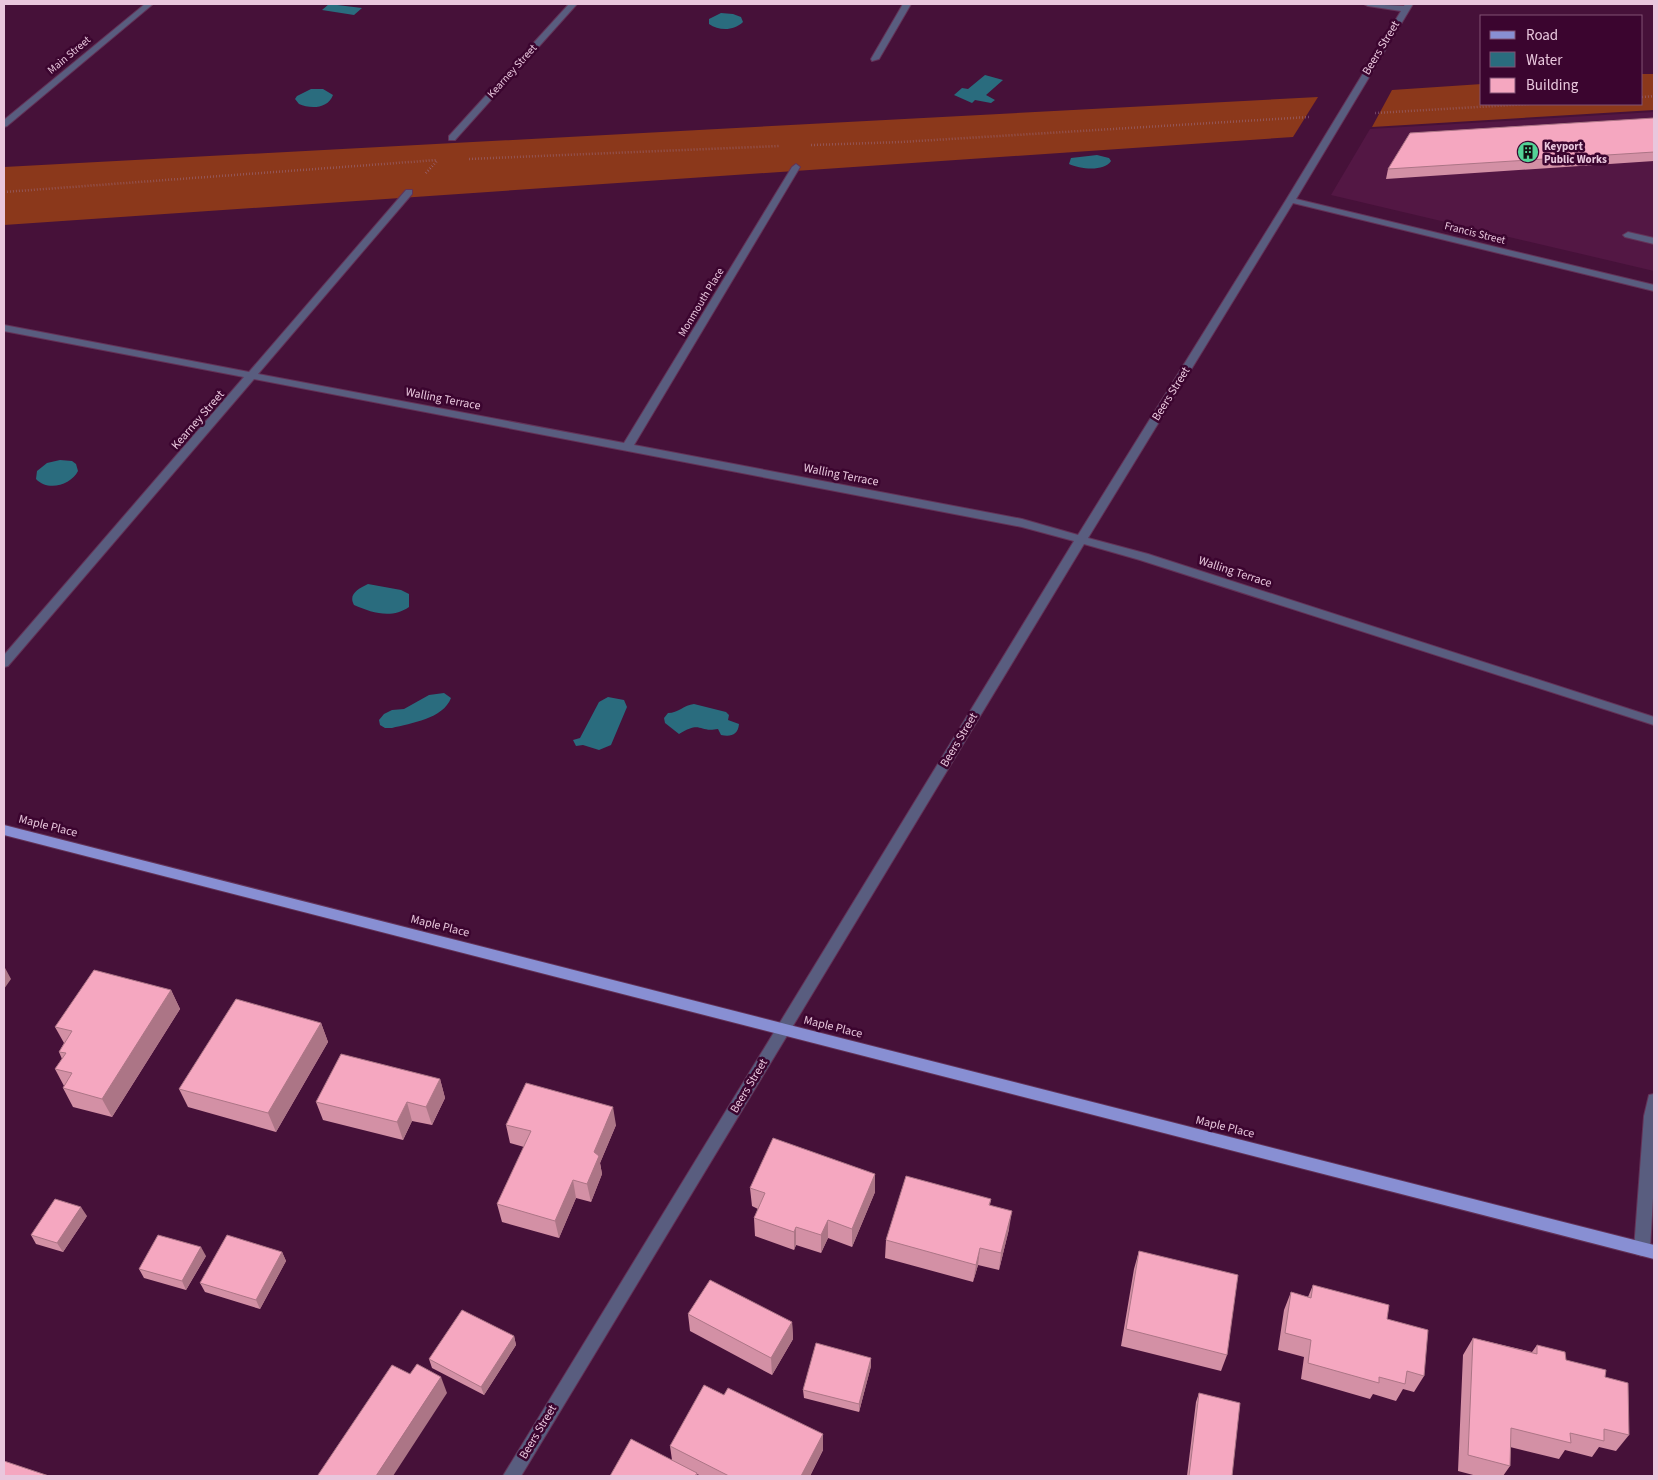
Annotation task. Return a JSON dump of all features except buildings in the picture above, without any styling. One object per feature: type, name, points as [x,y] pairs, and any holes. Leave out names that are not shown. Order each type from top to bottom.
[{"type":"main road","name":"Maple Place","points":[[4,830],[1648,1251]]},
{"type":"street","name":"Main Street","points":[[4,124],[150,4]]},
{"type":"street","name":"Kearney Street","points":[[452,138],[573,4]]},
{"type":"street","points":[[875,60],[907,4]]},
{"type":"street","points":[[1368,4],[1407,6]]},
{"type":"street","name":"Beers Street","points":[[511,1476],[1081,540],[1291,200],[1340,115],[1407,6]]},
{"type":"street","name":"Monmouth Place","points":[[627,448],[796,168]]},
{"type":"street","name":"Kearney Street","points":[[4,663],[409,192]]},
{"type":"street","name":"Francis Street","points":[[1291,200],[1654,288]]},
{"type":"street","points":[[1628,235],[1654,242]]},
{"type":"street","name":"Walling Terrace","points":[[4,328],[1022,523],[1154,560],[1654,721]]},
{"type":"street","points":[[1648,1251],[1651,1116],[1654,1100]]},
{"type":"path","points":[[802,146],[901,142],[1512,105]]},
{"type":"path","points":[[467,159],[783,146]]},
{"type":"path","points":[[4,192],[438,160],[409,192]]},
{"type":"shaded area","points":[[1643,74],[1654,74],[1654,110],[1372,127],[1392,90],[1480,84],[1480,105],[1643,105]]},
{"type":"shaded area","points":[[1318,97],[1293,137],[4,225],[4,167]]},
{"type":"shaded area","points":[[1654,112],[1654,271],[1331,195],[1370,129]]},
{"type":"water","points":[[329,4],[362,8],[354,15],[322,10]]},
{"type":"water","points":[[721,13],[741,17],[743,22],[735,27],[726,29],[717,28],[709,24],[709,19]]},
{"type":"water","points":[[985,75],[1003,80],[986,95],[995,100],[991,103],[975,100],[972,103],[954,95],[962,88],[968,89]]},
{"type":"water","points":[[311,89],[323,89],[333,95],[331,100],[318,107],[308,107],[299,104],[295,99],[297,96]]},
{"type":"water","points":[[1097,155],[1109,158],[1111,161],[1098,168],[1085,168],[1069,164],[1071,158]]},
{"type":"water","points":[[60,460],[72,461],[76,464],[78,471],[75,476],[65,483],[53,486],[41,483],[36,479],[37,471],[47,463]]},
{"type":"water","points":[[368,584],[401,590],[409,594],[409,607],[396,613],[382,614],[354,605],[352,601],[353,595]]},
{"type":"water","points":[[444,693],[451,698],[447,705],[441,711],[426,719],[392,728],[385,728],[380,725],[379,720],[384,714],[392,710],[404,709],[429,695]]},
{"type":"water","points":[[608,697],[624,700],[627,707],[611,745],[599,750],[583,745],[576,746],[573,740],[580,738],[599,702]]},
{"type":"water","points":[[694,704],[726,712],[729,715],[728,720],[739,724],[736,733],[725,736],[721,735],[718,729],[712,730],[696,727],[679,734],[665,723],[664,718],[668,713]]},
{"type":"place","name":"Keyport Public Works","points":[[1528,152]]}]
